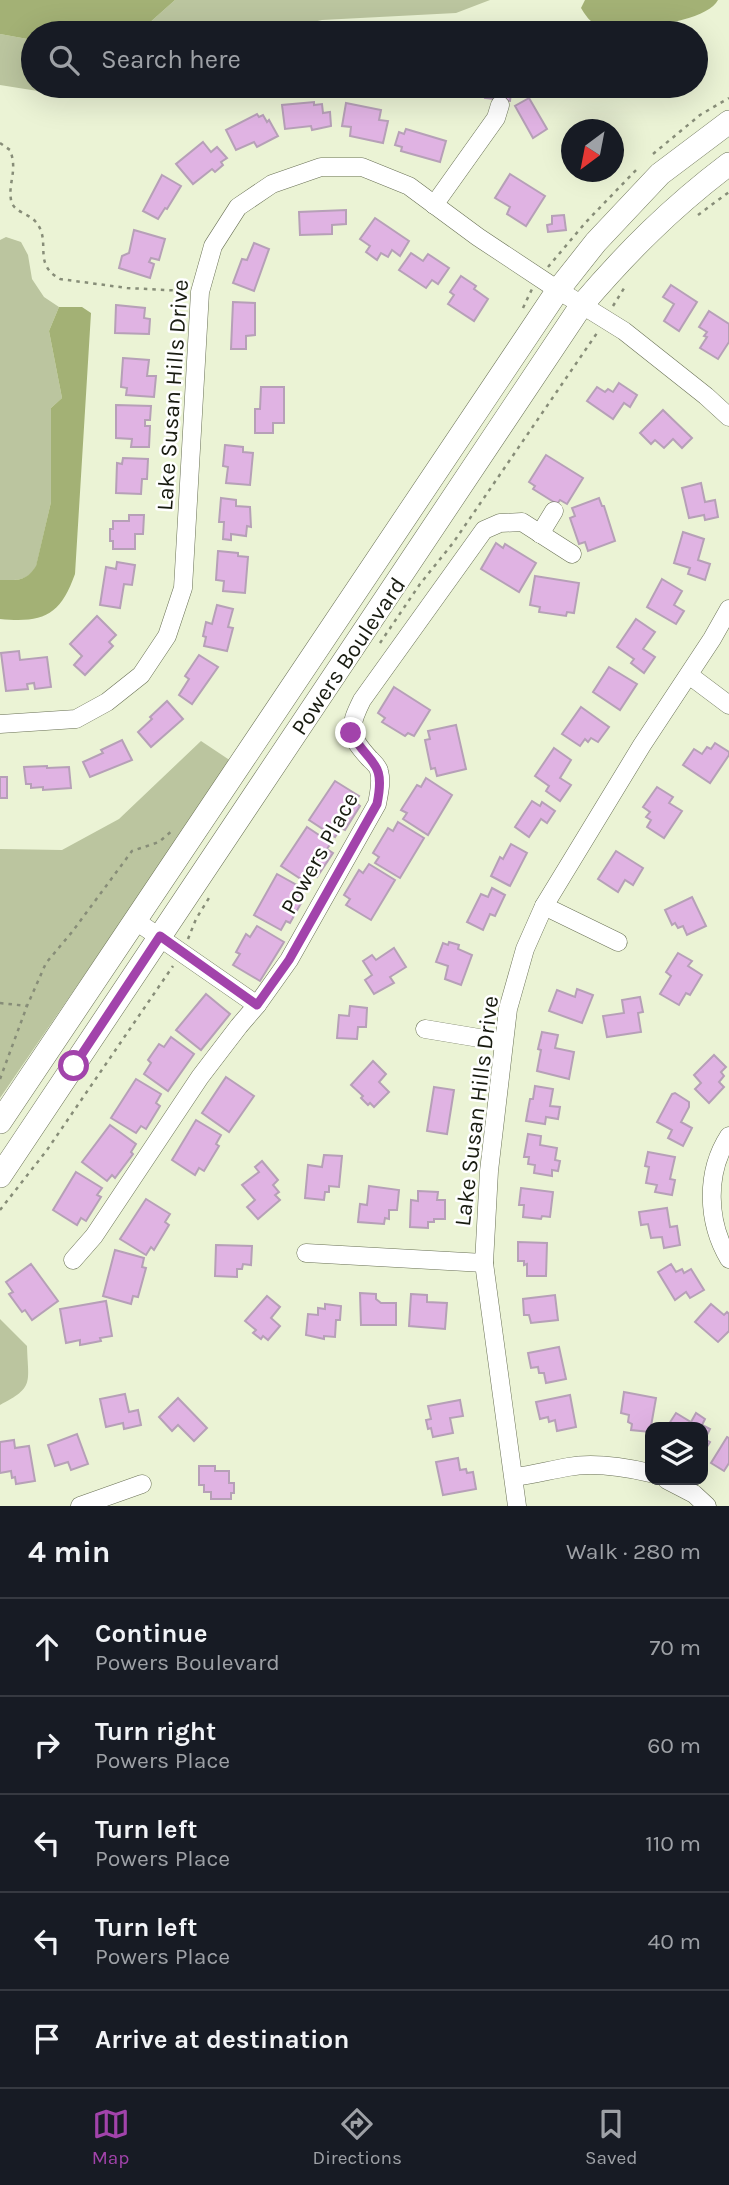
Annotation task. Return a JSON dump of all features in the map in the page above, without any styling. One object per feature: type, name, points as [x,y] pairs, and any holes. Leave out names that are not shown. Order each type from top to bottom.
[{"type":"main road","name":"Powers Boulevard","points":[[0,1122],[558,290],[596,242],[660,174],[729,122]]},
{"type":"main road","name":"Powers Boulevard","points":[[0,1176],[581,306],[630,250],[692,192],[729,164]]},
{"type":"street","points":[[435,205],[496,118],[500,104]]},
{"type":"street","name":"Lake Susan Hills Drive","points":[[0,724],[76,719],[107,702],[141,675],[167,636],[183,588],[200,292],[213,246],[238,207],[272,184],[321,167],[362,167],[409,186],[581,306],[624,331],[729,417]]},
{"type":"street","points":[[540,534],[554,511]]},
{"type":"street","name":"Powers Place","points":[[73,1259],[94,1236],[200,1077],[289,960],[377,804],[381,785],[379,768],[351,733],[353,718],[362,700],[484,530],[500,523],[522,522],[572,554]]},
{"type":"street","name":"Lake Susan Hills Drive","points":[[517,1506],[484,1263],[489,1171],[508,1009],[525,949],[544,906],[729,609]]},
{"type":"street","points":[[689,675],[729,705]]},
{"type":"street","points":[[544,906],[618,942]]},
{"type":"street","points":[[136,921],[257,1005]]},
{"type":"street","points":[[425,1029],[503,1042]]},
{"type":"street","points":[[729,1136],[717,1161],[712,1187],[712,1217],[720,1244],[729,1259]]},
{"type":"street","points":[[306,1253],[484,1263]]},
{"type":"street","points":[[513,1477],[570,1466],[600,1465],[645,1472]]},
{"type":"street","points":[[80,1506],[142,1484]]},
{"type":"street","points":[[677,1485],[694,1494],[707,1506]]},
{"type":"path","points":[[0,143],[10,150],[15,165],[11,201],[14,207],[30,217],[40,229],[43,235],[45,265],[52,275],[60,279],[127,288],[200,292]]},
{"type":"path","points":[[0,1003],[27,1006]]},
{"type":"shaded area","points":[[0,0],[175,0],[151,21],[21,21],[21,38],[0,34]]},
{"type":"shaded area","points":[[175,0],[490,0],[456,13],[318,21],[151,21]]},
{"type":"shaded area","points":[[585,0],[718,0],[710,8],[679,21],[591,21],[581,8]]},
{"type":"shaded area","points":[[0,34],[21,38],[21,88],[0,85]]},
{"type":"shaded area","points":[[6,237],[21,242],[28,255],[32,279],[44,297],[59,307],[49,331],[62,398],[51,408],[51,502],[36,567],[25,578],[0,580],[0,240]]},
{"type":"shaded area","points":[[59,307],[82,307],[91,313],[75,574],[63,599],[48,614],[28,620],[0,619],[0,580],[25,577],[36,566],[51,502],[51,408],[62,398],[49,331]]},
{"type":"shaded area","points":[[201,741],[231,761],[0,1098],[0,849],[62,850],[119,819]]},
{"type":"shaded area","points":[[0,1319],[27,1346],[28,1376],[24,1388],[0,1405]]},
{"type":"building","points":[[485,98],[510,98],[510,101]]},
{"type":"building","points":[[529,98],[547,129],[533,138],[515,106]]},
{"type":"building","points":[[314,102],[314,105],[322,104],[323,113],[330,112],[331,126],[312,130],[311,126],[285,129],[282,105]]},
{"type":"building","points":[[346,103],[381,110],[379,120],[388,121],[383,143],[350,136],[351,127],[342,126]]},
{"type":"building","points":[[257,114],[259,117],[263,115],[267,122],[269,120],[278,136],[257,147],[254,142],[236,150],[226,130]]},
{"type":"building","points":[[406,129],[446,141],[440,162],[401,151],[402,147],[395,145],[399,132],[404,134]]},
{"type":"building","points":[[203,142],[211,152],[217,147],[227,158],[215,172],[212,169],[193,184],[176,164]]},
{"type":"building","points":[[510,174],[545,196],[526,226],[507,214],[510,207],[495,198]]},
{"type":"building","points":[[162,175],[181,186],[158,219],[143,211]]},
{"type":"building","points":[[346,210],[346,224],[332,225],[332,234],[300,235],[299,212]]},
{"type":"building","points":[[564,215],[566,230],[548,232],[547,225],[552,224],[552,216]]},
{"type":"building","points":[[375,218],[409,241],[400,256],[392,250],[388,257],[381,253],[377,260],[366,252],[370,246],[360,239]]},
{"type":"building","points":[[134,230],[165,239],[159,260],[151,258],[149,262],[154,264],[150,278],[119,268],[122,256],[129,253]]},
{"type":"building","points":[[254,243],[269,249],[254,291],[233,283],[242,259],[247,260]]},
{"type":"building","points":[[411,253],[423,261],[428,254],[449,268],[438,284],[432,280],[426,288],[399,270]]},
{"type":"building","points":[[461,276],[476,286],[474,289],[488,299],[474,321],[448,304],[454,295],[450,292]]},
{"type":"building","points":[[671,285],[697,302],[679,331],[664,321],[674,304],[663,297]]},
{"type":"building","points":[[233,302],[255,303],[255,335],[246,336],[246,349],[231,349]]},
{"type":"building","points":[[116,305],[145,308],[144,318],[150,319],[149,334],[115,333]]},
{"type":"building","points":[[709,311],[729,324],[729,342],[718,359],[700,348],[707,332],[699,327]]},
{"type":"building","points":[[123,358],[149,360],[147,376],[156,376],[154,397],[126,395],[127,388],[121,387]]},
{"type":"building","points":[[619,383],[637,395],[630,407],[624,403],[613,419],[587,401],[597,387],[605,392],[608,389],[613,392]]},
{"type":"building","points":[[261,387],[284,387],[284,423],[273,423],[273,433],[255,433],[255,409],[260,409]]},
{"type":"building","points":[[116,405],[151,406],[150,420],[145,420],[145,426],[150,426],[149,447],[131,447],[132,439],[116,438]]},
{"type":"building","points":[[663,410],[692,438],[682,448],[673,439],[664,448],[655,440],[651,444],[640,433]]},
{"type":"building","points":[[225,445],[243,447],[243,452],[253,453],[250,485],[226,483],[228,467],[223,466]]},
{"type":"building","points":[[546,455],[583,478],[567,504],[560,500],[557,504],[533,489],[535,486],[529,482]]},
{"type":"building","points":[[123,458],[148,459],[147,479],[142,479],[141,494],[116,493],[117,463],[122,464]]},
{"type":"building","points":[[701,483],[705,502],[715,500],[718,517],[705,520],[704,515],[689,518],[682,488]]},
{"type":"building","points":[[221,498],[236,500],[236,506],[250,507],[251,527],[247,526],[246,536],[231,534],[231,540],[223,539],[224,522],[219,522]]},
{"type":"building","points":[[599,498],[615,541],[588,551],[585,542],[579,544],[570,518],[575,516],[572,508]]},
{"type":"building","points":[[129,515],[144,515],[143,534],[135,534],[135,549],[113,549],[110,529],[113,529],[113,521],[129,521]]},
{"type":"building","points":[[683,532],[704,539],[698,560],[710,564],[705,580],[688,574],[690,568],[674,563]]},
{"type":"building","points":[[496,543],[503,548],[505,544],[536,563],[519,592],[481,569]]},
{"type":"building","points":[[218,551],[248,557],[245,593],[223,591],[224,581],[216,580]]},
{"type":"building","points":[[117,562],[135,565],[132,585],[124,584],[120,608],[100,605],[106,567],[116,569]]},
{"type":"building","points":[[535,576],[579,583],[574,613],[567,612],[566,616],[539,612],[540,607],[530,605]]},
{"type":"building","points":[[662,579],[682,591],[674,605],[684,611],[676,624],[647,607]]},
{"type":"building","points":[[217,605],[233,609],[228,627],[233,628],[227,651],[204,646],[206,622],[212,624]]},
{"type":"building","points":[[97,616],[116,635],[109,642],[113,646],[85,675],[74,665],[82,656],[70,644]]},
{"type":"building","points":[[636,619],[655,632],[643,649],[655,657],[644,673],[631,663],[634,659],[617,647]]},
{"type":"building","points":[[19,651],[20,660],[47,657],[51,687],[35,689],[34,683],[27,684],[28,689],[6,691],[1,653]]},
{"type":"building","points":[[199,655],[218,667],[192,704],[179,695],[189,679],[185,676]]},
{"type":"building","points":[[609,667],[637,684],[620,710],[593,692]]},
{"type":"building","points":[[394,687],[430,710],[414,736],[408,733],[405,736],[382,722],[385,718],[378,713]]},
{"type":"building","points":[[167,701],[183,719],[151,747],[138,732]]},
{"type":"building","points":[[581,707],[609,727],[598,742],[591,738],[588,742],[585,739],[580,746],[562,734]]},
{"type":"building","points":[[456,725],[466,769],[437,776],[435,768],[431,769],[425,740],[430,739],[428,731]]},
{"type":"building","points":[[122,740],[132,760],[90,777],[83,762]]},
{"type":"building","points":[[715,743],[729,752],[729,755],[710,783],[683,765],[694,749],[702,754],[707,747],[711,749]]},
{"type":"building","points":[[554,748],[571,760],[560,778],[571,785],[560,801],[546,791],[549,786],[535,776]]},
{"type":"building","points":[[24,767],[69,767],[71,788],[43,790],[43,787],[31,788],[31,784],[26,784]]},
{"type":"building","points":[[0,777],[7,777],[7,798],[0,798]]},
{"type":"building","points":[[426,778],[452,795],[428,835],[403,819],[407,813],[401,810],[417,785],[421,787]]},
{"type":"building","points":[[335,781],[359,796],[355,802],[360,806],[345,830],[341,828],[335,837],[309,820]]},
{"type":"building","points":[[657,787],[673,797],[669,803],[682,811],[664,838],[647,827],[651,820],[646,817],[650,812],[643,807]]},
{"type":"building","points":[[532,801],[540,806],[542,802],[555,811],[547,823],[541,819],[529,837],[515,827]]},
{"type":"building","points":[[398,822],[424,838],[400,878],[375,863],[379,857],[373,853],[388,828],[393,831]]},
{"type":"building","points":[[307,827],[331,843],[327,849],[333,853],[317,877],[313,874],[307,883],[281,866]]},
{"type":"building","points":[[511,844],[527,853],[510,886],[491,876],[500,857],[503,859]]},
{"type":"building","points":[[616,851],[643,868],[633,885],[625,880],[618,892],[598,879]]},
{"type":"building","points":[[369,864],[395,880],[371,920],[346,905],[350,899],[344,895],[359,870],[363,873]]},
{"type":"building","points":[[277,874],[302,888],[298,895],[304,898],[290,923],[286,921],[281,930],[254,915]]},
{"type":"building","points":[[492,888],[505,895],[495,916],[490,914],[483,930],[467,922],[481,894],[488,897]]},
{"type":"building","points":[[692,897],[706,926],[687,935],[683,926],[678,928],[675,923],[672,925],[665,910]]},
{"type":"building","points":[[257,926],[284,942],[260,981],[233,965],[240,954],[236,952],[246,934],[250,937]]},
{"type":"building","points":[[449,942],[459,945],[458,949],[472,955],[461,985],[445,979],[448,966],[436,962],[443,943],[448,945]]},
{"type":"building","points":[[394,948],[406,967],[390,977],[394,983],[374,994],[365,980],[372,975],[363,961],[372,955],[376,960]]},
{"type":"building","points":[[678,953],[692,961],[688,966],[702,975],[690,995],[686,993],[679,1005],[660,994],[671,976],[666,972]]},
{"type":"building","points":[[577,989],[593,995],[582,1023],[549,1011],[557,990],[575,997]]},
{"type":"building","points":[[206,994],[230,1014],[201,1050],[176,1030]]},
{"type":"building","points":[[640,997],[643,1012],[638,1013],[641,1032],[607,1037],[603,1016],[624,1013],[622,1000]]},
{"type":"building","points":[[350,1006],[367,1008],[366,1027],[358,1027],[357,1039],[337,1038],[339,1015],[349,1016]]},
{"type":"building","points":[[542,1032],[558,1035],[555,1048],[574,1052],[569,1079],[537,1071]]},
{"type":"building","points":[[171,1037],[194,1054],[168,1091],[144,1074],[151,1063],[148,1060],[159,1044],[164,1047]]},
{"type":"building","points":[[714,1055],[726,1067],[721,1072],[724,1076],[719,1082],[724,1087],[709,1103],[695,1089],[701,1083],[694,1075]]},
{"type":"building","points":[[373,1061],[386,1074],[379,1082],[389,1092],[374,1107],[370,1103],[368,1105],[351,1085]]},
{"type":"building","points":[[226,1077],[254,1096],[229,1132],[202,1113]]},
{"type":"building","points":[[136,1079],[161,1094],[156,1103],[160,1106],[146,1129],[141,1126],[136,1133],[111,1118]]},
{"type":"building","points":[[535,1086],[553,1089],[550,1106],[560,1107],[558,1119],[546,1117],[545,1124],[526,1121]]},
{"type":"building","points":[[434,1087],[454,1090],[447,1134],[427,1131]]},
{"type":"building","points":[[675,1093],[689,1102],[681,1122],[692,1128],[683,1146],[668,1138],[672,1130],[657,1122]]},
{"type":"building","points":[[196,1120],[221,1135],[216,1144],[219,1146],[204,1171],[199,1168],[195,1175],[172,1160]]},
{"type":"building","points":[[110,1125],[136,1144],[131,1152],[133,1154],[115,1178],[112,1175],[107,1181],[82,1162]]},
{"type":"building","points":[[528,1134],[541,1136],[540,1145],[557,1148],[555,1160],[560,1161],[558,1171],[552,1170],[552,1176],[534,1173],[535,1165],[528,1164],[529,1157],[524,1157]]},
{"type":"building","points":[[648,1152],[675,1157],[670,1179],[675,1180],[672,1195],[655,1192],[657,1185],[646,1183]]},
{"type":"building","points":[[324,1155],[342,1156],[339,1187],[329,1186],[324,1200],[305,1198],[308,1165],[322,1167]]},
{"type":"building","points":[[262,1161],[278,1180],[273,1185],[279,1192],[275,1195],[280,1200],[258,1219],[247,1207],[255,1200],[242,1185],[259,1172],[255,1167]]},
{"type":"building","points":[[76,1172],[102,1188],[97,1195],[101,1197],[86,1221],[81,1218],[77,1225],[53,1210]]},
{"type":"building","points":[[369,1186],[399,1190],[397,1210],[389,1210],[389,1219],[385,1218],[384,1224],[358,1222],[360,1204],[367,1205]]},
{"type":"building","points":[[521,1188],[553,1192],[550,1217],[523,1217],[524,1205],[519,1205]]},
{"type":"building","points":[[418,1191],[438,1192],[437,1200],[445,1200],[445,1219],[428,1222],[428,1228],[410,1227],[411,1200],[418,1201]]},
{"type":"building","points":[[146,1199],[170,1214],[165,1222],[169,1225],[154,1250],[151,1247],[146,1255],[120,1239]]},
{"type":"building","points":[[667,1208],[670,1227],[677,1226],[680,1245],[664,1248],[662,1237],[651,1238],[648,1224],[641,1225],[639,1212]]},
{"type":"building","points":[[518,1242],[547,1243],[546,1276],[527,1276],[527,1264],[518,1261]]},
{"type":"building","points":[[216,1245],[252,1246],[251,1265],[243,1264],[242,1269],[237,1269],[237,1277],[215,1276]]},
{"type":"building","points":[[115,1250],[144,1258],[142,1267],[146,1268],[138,1297],[133,1296],[131,1304],[103,1296]]},
{"type":"building","points":[[31,1264],[58,1301],[32,1320],[25,1310],[22,1312],[9,1294],[13,1292],[6,1282]]},
{"type":"building","points":[[671,1264],[676,1272],[682,1269],[684,1273],[691,1269],[704,1290],[690,1298],[686,1292],[675,1300],[658,1272]]},
{"type":"building","points":[[360,1293],[376,1294],[376,1299],[381,1303],[396,1303],[396,1325],[361,1325]]},
{"type":"building","points":[[411,1294],[427,1295],[427,1302],[447,1303],[445,1329],[409,1326]]},
{"type":"building","points":[[555,1295],[558,1320],[531,1323],[529,1315],[524,1315],[523,1299]]},
{"type":"building","points":[[267,1296],[280,1307],[271,1318],[280,1326],[268,1340],[253,1333],[256,1330],[245,1321]]},
{"type":"building","points":[[106,1301],[112,1336],[80,1345],[80,1340],[66,1343],[60,1309]]},
{"type":"building","points":[[325,1304],[341,1306],[340,1320],[336,1320],[335,1337],[324,1336],[324,1339],[306,1335],[308,1314],[318,1315],[318,1308],[325,1309]]},
{"type":"building","points":[[711,1304],[724,1315],[727,1312],[729,1314],[729,1331],[718,1342],[695,1322]]},
{"type":"building","points":[[559,1347],[566,1379],[546,1383],[544,1373],[539,1373],[538,1367],[531,1368],[528,1353]]},
{"type":"building","points":[[624,1392],[656,1398],[652,1422],[645,1422],[645,1431],[631,1430],[629,1415],[621,1413]]},
{"type":"building","points":[[125,1394],[129,1412],[138,1410],[141,1425],[124,1429],[123,1423],[106,1427],[100,1399]]},
{"type":"building","points":[[570,1395],[576,1427],[557,1431],[555,1420],[549,1422],[548,1417],[540,1419],[536,1402]]},
{"type":"building","points":[[178,1398],[207,1428],[194,1441],[178,1425],[172,1431],[159,1417]]},
{"type":"building","points":[[460,1400],[463,1416],[450,1418],[453,1433],[433,1437],[426,1420],[431,1419],[428,1406]]},
{"type":"building","points":[[676,1413],[691,1422],[670,1422]]},
{"type":"building","points":[[696,1413],[705,1419],[704,1422],[691,1422]]},
{"type":"building","points":[[77,1434],[88,1464],[71,1470],[68,1462],[55,1466],[48,1445]]},
{"type":"building","points":[[727,1437],[729,1463],[724,1471],[711,1463]]},
{"type":"building","points":[[14,1440],[15,1448],[29,1446],[35,1481],[16,1484],[11,1471],[0,1473],[0,1442]]},
{"type":"building","points":[[458,1458],[460,1470],[473,1472],[476,1489],[443,1495],[436,1462]]},
{"type":"building","points":[[199,1466],[215,1466],[215,1471],[229,1471],[229,1483],[234,1483],[231,1499],[211,1499],[211,1492],[204,1492],[204,1485],[199,1485]]},
{"type":"route","points":[[74,1066],[160,936],[257,1005],[289,960],[377,804],[381,785],[379,768],[351,733]]}]
